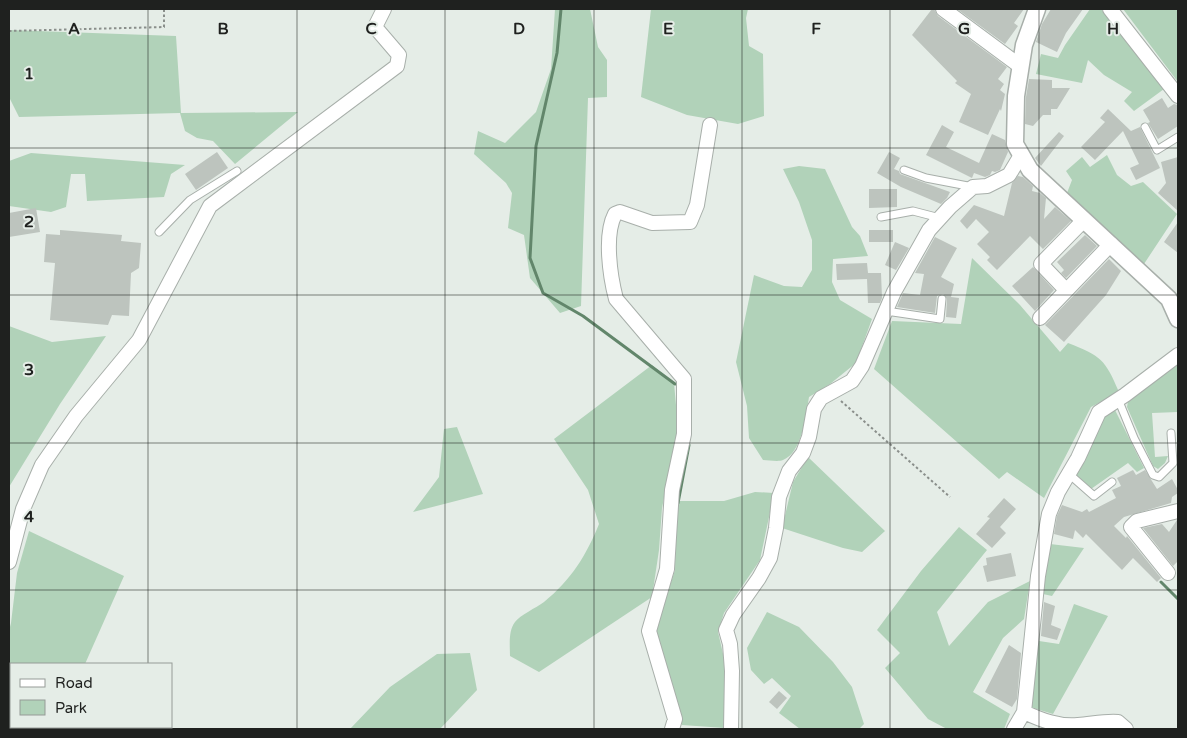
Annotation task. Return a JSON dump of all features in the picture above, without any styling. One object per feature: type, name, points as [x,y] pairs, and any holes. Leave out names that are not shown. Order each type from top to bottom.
[{"type":"street","points":[[9,562],[23,509],[42,465],[76,416],[139,340],[210,206],[397,66],[399,55],[375,27],[384,9]]},
{"type":"street","points":[[943,9],[1020,66]]},
{"type":"street","points":[[1038,9],[1024,45],[1020,66],[1016,96],[1015,144],[1030,170],[1169,299],[1178,319]]},
{"type":"street","points":[[1110,9],[1178,96]]},
{"type":"street","points":[[672,729],[675,719],[650,631],[667,569],[672,490],[684,434],[684,379],[616,299],[612,283],[611,222],[615,214],[620,212],[652,223],[690,222],[697,205],[710,125]]},
{"type":"street","points":[[731,729],[732,671],[730,644],[726,630],[733,614],[759,578],[770,558],[776,528],[779,497],[789,471],[803,454],[809,437],[814,410],[821,398],[852,381],[862,366],[911,260],[929,230],[973,187],[987,186],[1009,175],[1021,155]]},
{"type":"street","points":[[1066,290],[1041,264],[1084,220]]},
{"type":"street","points":[[1040,318],[1111,244]]},
{"type":"street","points":[[1014,729],[1024,712],[1038,576],[1050,514],[1058,492],[1069,474],[1099,412],[1178,355]]},
{"type":"street","points":[[1168,573],[1131,527],[1137,522],[1178,511]]},
{"type":"street","points":[[1024,712],[1046,722],[1076,725],[1100,721],[1118,722],[1126,729]]},
{"type":"lane","points":[[1145,126],[1157,150],[1178,137]]},
{"type":"lane","points":[[904,170],[926,178],[973,187]]},
{"type":"lane","points":[[159,232],[190,200],[237,171]]},
{"type":"lane","points":[[880,216],[914,212],[940,218]]},
{"type":"lane","points":[[886,311],[940,319],[942,299]]},
{"type":"lane","points":[[1118,400],[1134,438],[1153,475],[1159,476],[1173,463],[1171,433]]},
{"type":"lane","points":[[1069,474],[1094,496],[1112,482]]},
{"type":"path","points":[[9,31],[164,27],[164,9]]},
{"type":"path","points":[[832,392],[950,497]]},
{"type":"green space","points":[[555,9],[590,9],[598,47],[607,60],[607,97],[588,98],[581,306],[560,313],[530,278],[524,235],[508,228],[512,193],[506,183],[474,154],[478,131],[505,143],[536,112],[551,69]]},
{"type":"green space","points":[[651,9],[748,9],[746,18],[749,46],[763,54],[764,116],[738,124],[687,115],[641,97]]},
{"type":"green space","points":[[1090,9],[1101,9],[1164,89],[1134,111],[1124,101],[1132,92],[1104,75],[1088,60],[1082,83],[1036,74],[1041,54],[1058,58]]},
{"type":"green space","points":[[1123,9],[1178,9],[1178,82]]},
{"type":"green space","points":[[9,30],[176,36],[181,113],[298,112],[235,164],[213,141],[197,138],[185,131],[180,113],[19,117],[9,97]]},
{"type":"green space","points":[[31,153],[185,165],[171,174],[164,197],[87,201],[85,174],[71,174],[66,207],[51,212],[9,206],[9,161]]},
{"type":"green space","points":[[1107,155],[1117,175],[1131,186],[1143,182],[1177,214],[1144,264],[1067,193],[1072,180],[1066,171],[1082,157],[1090,167]]},
{"type":"green space","points":[[799,166],[825,169],[852,227],[860,236],[868,256],[833,259],[832,282],[840,300],[872,319],[856,363],[830,384],[809,397],[802,433],[795,450],[783,460],[763,460],[749,438],[747,406],[736,362],[754,275],[784,286],[802,287],[812,270],[812,240],[799,202],[783,169]]},
{"type":"green space","points":[[972,258],[1020,305],[1060,352],[1068,343],[1101,360],[1110,372],[1119,392],[1091,407],[1044,498],[1007,472],[999,479],[874,369],[892,321],[961,324]]},
{"type":"green space","points":[[9,326],[52,342],[106,336],[60,404],[9,487]]},
{"type":"green space","points":[[1178,360],[1178,412],[1152,413],[1155,457],[1168,456],[1165,463],[1158,469],[1153,466],[1127,407],[1128,401]]},
{"type":"green space","points":[[652,365],[674,383],[678,427],[662,508],[659,550],[652,597],[539,672],[510,656],[511,630],[515,622],[554,594],[570,576],[589,547],[599,524],[588,490],[554,439]]},
{"type":"green space","points":[[1114,408],[1144,468],[1137,472],[1128,463],[1091,489],[1075,474],[1101,414]]},
{"type":"green space","points":[[457,427],[483,494],[413,512],[439,477],[444,429]]},
{"type":"green space","points":[[808,457],[885,531],[862,552],[843,548],[782,528],[793,482]]},
{"type":"green space","points":[[755,492],[774,493],[760,560],[724,613],[718,632],[724,658],[725,728],[682,725],[672,684],[655,631],[675,570],[676,501],[724,501]]},
{"type":"green space","points":[[959,527],[987,550],[937,612],[949,646],[988,602],[1030,581],[1024,619],[1003,638],[973,692],[1010,714],[1004,729],[947,729],[928,719],[885,668],[900,653],[877,630],[921,571]]},
{"type":"green space","points":[[29,531],[124,576],[85,663],[10,663],[10,687],[9,631],[17,573]]},
{"type":"green space","points":[[1050,544],[1084,548],[1052,596],[1043,594]]},
{"type":"green space","points":[[1074,604],[1108,616],[1053,714],[1030,707],[1039,641],[1059,644]]},
{"type":"green space","points":[[767,612],[799,627],[833,662],[852,687],[864,724],[859,729],[800,729],[779,713],[791,696],[772,678],[764,684],[751,670],[747,648]]},
{"type":"green space","points":[[470,653],[477,690],[440,729],[350,729],[390,687],[437,654]]},
{"type":"building","points":[[932,9],[934,9],[938,16],[1007,67],[998,79],[1004,84],[1000,90],[1005,94],[1001,111],[1000,109],[988,135],[959,122],[971,94],[955,83],[957,81],[912,35]]},
{"type":"building","points":[[957,9],[1024,9],[1014,23],[1018,26],[1005,44]]},
{"type":"building","points":[[1051,9],[1083,9],[1066,33],[1057,52],[1036,42],[1042,24]]},
{"type":"building","points":[[1029,79],[1052,80],[1052,88],[1070,88],[1057,109],[1051,109],[1051,115],[1043,115],[1033,126],[1025,124]]},
{"type":"building","points":[[1162,98],[1168,108],[1174,104],[1178,105],[1178,126],[1158,139],[1148,123],[1150,122],[1143,110]]},
{"type":"building","points":[[1108,109],[1131,131],[1140,127],[1160,168],[1136,180],[1130,168],[1139,164],[1123,131],[1095,160],[1081,147],[1105,122],[1100,118]]},
{"type":"building","points":[[942,125],[954,132],[946,147],[979,163],[992,134],[1005,140],[1008,152],[1000,170],[992,171],[990,175],[985,177],[974,173],[972,178],[926,155]]},
{"type":"building","points":[[1059,132],[1064,136],[1041,166],[1035,158]]},
{"type":"building","points":[[217,152],[228,168],[196,190],[185,174]]},
{"type":"building","points":[[889,152],[900,158],[894,169],[899,171],[900,174],[950,192],[947,198],[941,204],[901,187],[877,173]]},
{"type":"building","points":[[1178,157],[1178,211],[1158,193],[1166,183],[1161,162]]},
{"type":"building","points":[[1018,176],[1023,177],[1033,186],[1032,191],[1040,193],[1046,198],[1044,219],[1055,207],[1071,221],[1043,249],[1030,236],[997,270],[987,260],[990,257],[977,244],[989,232],[976,219],[967,229],[960,221],[974,205],[1004,216],[1012,183]]},
{"type":"building","points":[[869,189],[897,189],[897,207],[869,208]]},
{"type":"building","points":[[36,208],[40,232],[9,237],[9,213]]},
{"type":"building","points":[[1178,222],[1178,253],[1164,242]]},
{"type":"building","points":[[60,230],[122,235],[121,241],[141,243],[139,268],[131,273],[129,316],[112,315],[108,325],[50,320],[55,263],[44,262],[46,234],[60,235]]},
{"type":"building","points":[[869,230],[893,230],[893,242],[869,242]]},
{"type":"building","points":[[1085,235],[1097,246],[1066,278],[1061,273],[1064,270],[1057,262]]},
{"type":"building","points":[[935,237],[957,248],[941,277],[954,284],[951,297],[959,298],[956,318],[946,317],[947,299],[943,294],[937,296],[935,313],[897,307],[903,293],[920,295],[924,274],[915,273]]},
{"type":"building","points":[[895,242],[909,248],[896,270],[885,265]]},
{"type":"building","points":[[1109,259],[1121,271],[1106,295],[1064,342],[1045,325]]},
{"type":"building","points":[[867,263],[868,273],[881,273],[882,298],[880,303],[868,303],[867,279],[837,280],[836,264]]},
{"type":"building","points":[[1033,267],[1054,290],[1035,311],[1012,286]]},
{"type":"building","points":[[1133,470],[1136,475],[1145,470],[1157,489],[1172,479],[1178,490],[1178,493],[1172,497],[1171,503],[1124,517],[1114,526],[1126,538],[1127,536],[1161,578],[1157,582],[1133,558],[1122,570],[1086,534],[1083,538],[1075,530],[1073,539],[1054,534],[1057,516],[1062,505],[1082,512],[1087,509],[1089,512],[1116,498],[1112,490],[1121,486],[1117,478]]},
{"type":"building","points":[[1004,498],[1016,509],[1000,527],[1006,533],[992,548],[976,534],[990,518],[987,517]]},
{"type":"building","points":[[1177,520],[1178,561],[1173,566],[1143,528],[1162,524],[1169,532]]},
{"type":"building","points":[[1011,553],[1016,576],[987,582],[983,566],[987,565],[986,558]]},
{"type":"building","points":[[1044,602],[1055,606],[1051,625],[1061,629],[1057,640],[1041,636]]},
{"type":"building","points":[[1009,645],[1021,653],[1017,699],[1012,707],[985,692]]},
{"type":"building","points":[[779,691],[787,698],[777,709],[769,702]]},
{"type":"waterway","points":[[561,9],[557,53],[536,146],[530,258],[543,293],[583,316],[675,384]]},
{"type":"waterway","points":[[678,503],[689,445]]},
{"type":"waterway","points":[[1161,582],[1178,599]]}]
